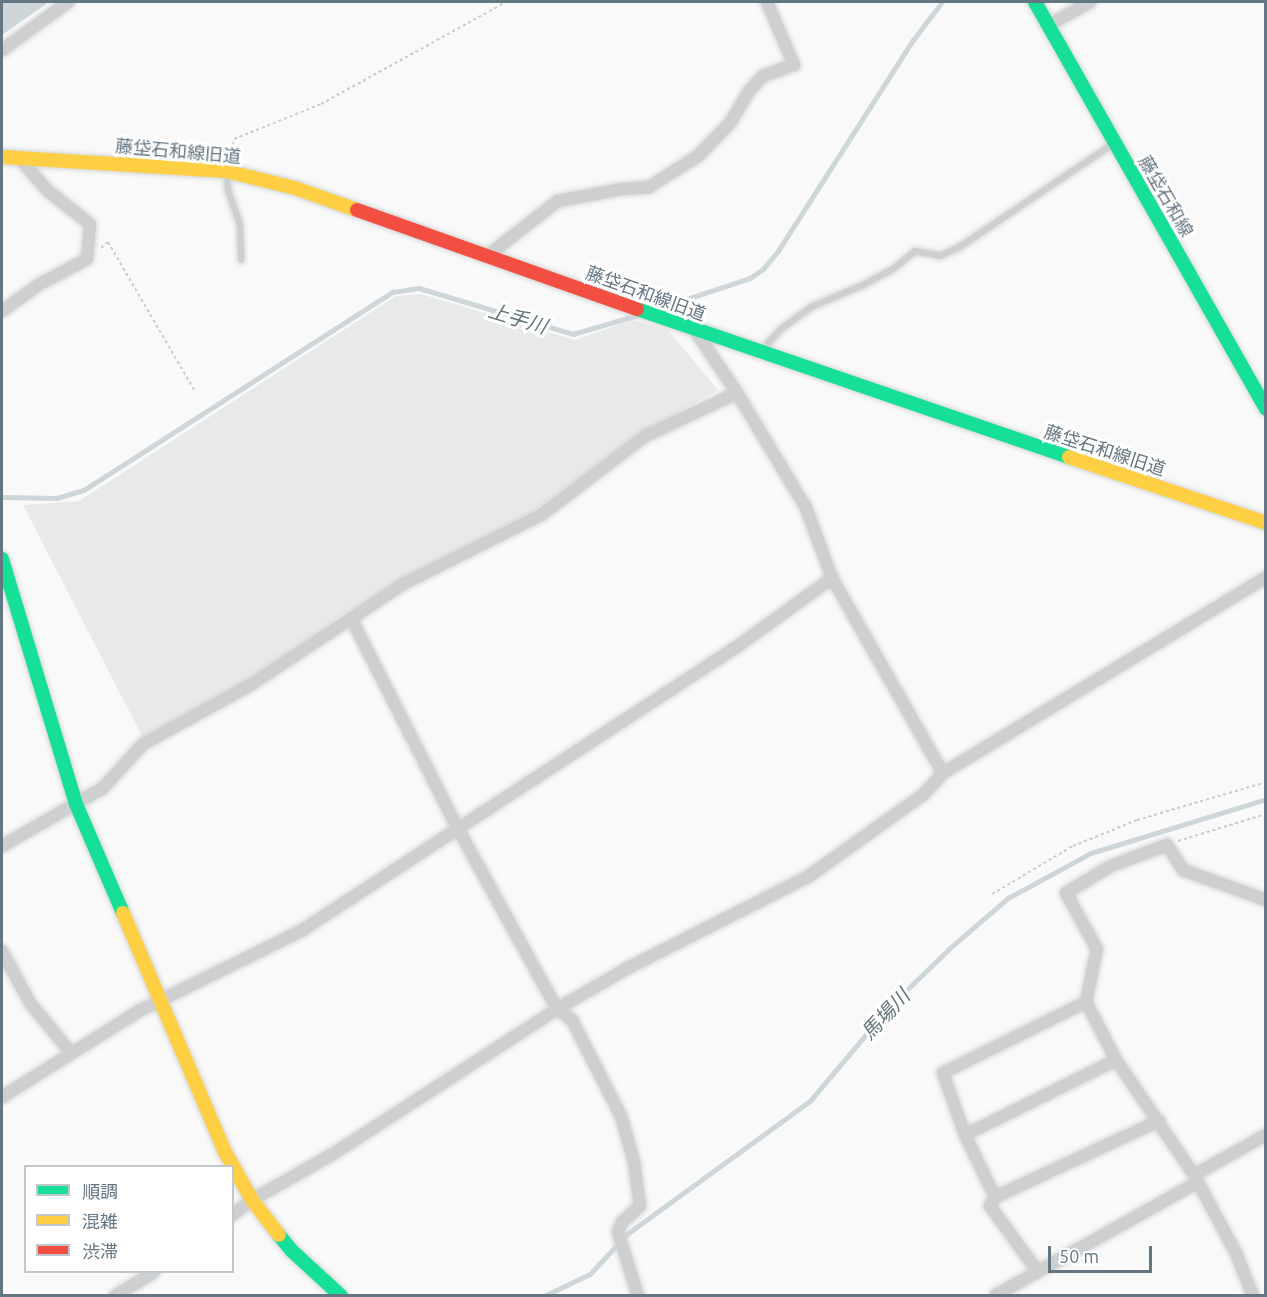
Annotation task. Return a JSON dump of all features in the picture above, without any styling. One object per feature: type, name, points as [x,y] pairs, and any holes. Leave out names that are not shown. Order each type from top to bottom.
[{"type":"street","points":[[2,50],[68,2]]},
{"type":"street","points":[[487,256],[558,201],[623,189],[649,187],[698,156],[730,123],[749,91],[763,76],[794,65],[767,2]]},
{"type":"street","name":"藤垈石和線","points":[[1035,2],[1266,409]]},
{"type":"street","points":[[1049,25],[1090,2]]},
{"type":"street","name":"藤垈石和線旧道","points":[[2,157],[226,171],[296,188],[765,354],[1266,524]]},
{"type":"street","points":[[2,311],[38,285],[87,259],[90,224],[48,191],[20,158]]},
{"type":"street","points":[[694,329],[737,393],[806,508],[832,578],[943,773]]},
{"type":"street","points":[[2,846],[103,788],[143,744],[252,684],[352,620],[403,584],[541,515],[645,436],[737,393]]},
{"type":"street","points":[[2,559],[76,804],[232,1165]]},
{"type":"street","points":[[234,1214],[252,1200],[333,1154],[557,1009],[626,969],[809,876],[924,794],[943,773],[1266,577]]},
{"type":"street","points":[[2,1097],[71,1053],[161,1001],[301,931],[457,827],[735,648],[832,578]]},
{"type":"street","points":[[352,620],[457,827],[557,1009],[572,1020],[621,1116],[634,1162],[640,1206],[622,1222],[618,1232],[638,1296]]},
{"type":"street","points":[[1253,1296],[1236,1253],[1196,1179],[1116,1060],[1086,1002],[1097,949],[1065,893],[1111,866],[1167,845],[1183,870],[1266,900]]},
{"type":"street","points":[[2,951],[30,1003],[71,1053]]},
{"type":"street","points":[[995,1197],[965,1135],[943,1073],[1086,1002]]},
{"type":"street","points":[[965,1135],[1116,1060]]},
{"type":"street","points":[[1038,1272],[990,1206],[995,1197],[1159,1121]]},
{"type":"street","points":[[996,1295],[1196,1179],[1266,1135]]},
{"type":"street","points":[[234,1168],[252,1200],[291,1250],[340,1296]]},
{"type":"street","points":[[115,1296],[152,1273]]},
{"type":"lane","points":[[765,354],[768,343],[781,329],[811,307],[861,286],[893,268],[915,251],[940,256],[961,246],[1115,143]]},
{"type":"lane","points":[[226,171],[228,190],[240,225],[241,260]]},
{"type":"path","points":[[226,171],[234,139],[321,104],[506,2]]},
{"type":"path","points":[[87,259],[108,242],[194,390]]},
{"type":"path","points":[[992,894],[1017,877],[1073,846],[1116,828],[1266,782]]},
{"type":"path","points":[[1167,845],[1266,814]]},
{"type":"shaded area","points":[[2,2],[49,2],[2,35]]},
{"type":"shaded area","points":[[421,294],[575,340],[632,320],[668,330],[718,390],[636,436],[535,510],[422,567],[342,615],[246,683],[143,738],[23,505],[79,501],[396,296]]},
{"type":"waterway","name":"上手川","points":[[654,310],[750,278],[763,269],[778,251],[913,40],[942,2]]},
{"type":"waterway","name":"上手川","points":[[2,497],[57,498],[84,490],[393,292],[419,288],[573,334],[638,315]]},
{"type":"waterway","name":"馬場川","points":[[544,1296],[590,1274],[627,1234],[810,1101],[890,1006],[950,948],[1008,898],[1091,853],[1266,799]]},
{"type":"traffic: fast","points":[[1035,2],[1266,409]]},
{"type":"traffic: fast","points":[[637,309],[1069,457]]},
{"type":"traffic: fast","points":[[2,559],[76,804],[123,913]]},
{"type":"traffic: fast","points":[[279,1235],[291,1250],[341,1296]]},
{"type":"traffic: slow","points":[[2,157],[226,171],[295,188],[357,210]]},
{"type":"traffic: slow","points":[[1069,457],[1266,523]]},
{"type":"traffic: slow","points":[[123,913],[232,1165]]},
{"type":"traffic: slow","points":[[234,1168],[252,1200],[279,1235]]},
{"type":"traffic: jam","points":[[357,210],[637,309]]}]
